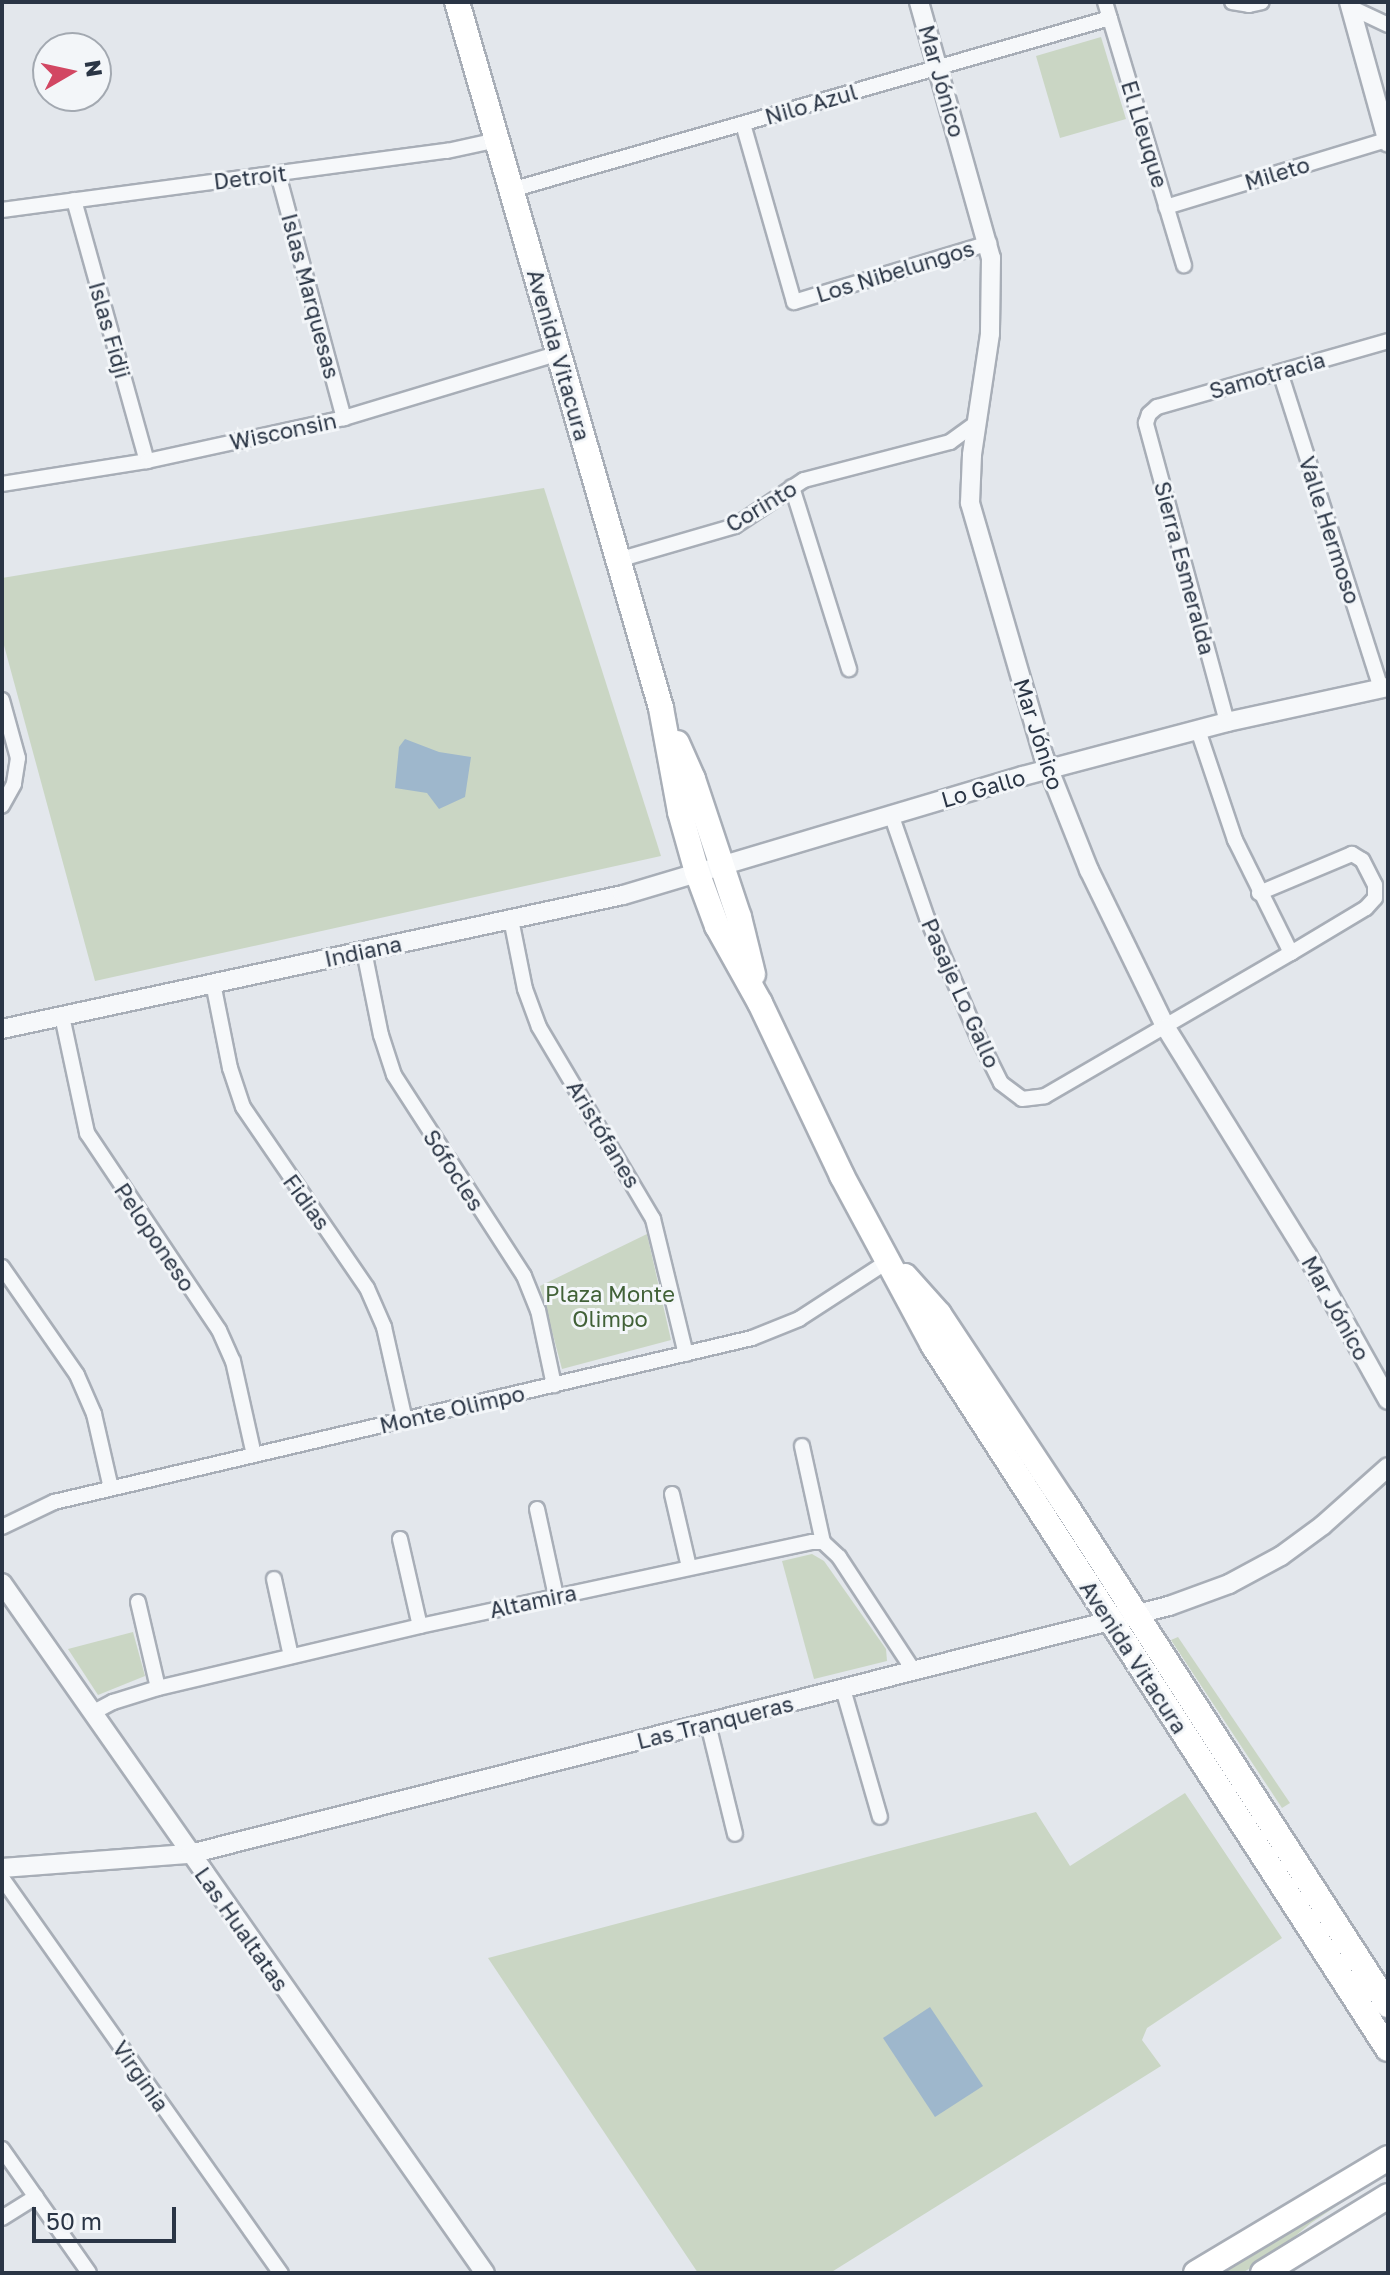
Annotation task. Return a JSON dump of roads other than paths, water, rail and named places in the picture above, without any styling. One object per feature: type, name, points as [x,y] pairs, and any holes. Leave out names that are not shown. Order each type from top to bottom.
[{"type":"main road","name":"Avenida Vitacura","points":[[457,2],[661,708],[680,812],[717,926],[760,1003],[835,1162],[933,1345],[1388,2049]]},
{"type":"main road","name":"Avenida Vitacura","points":[[661,708],[693,779],[739,917],[760,1003]]},
{"type":"main road","name":"Avenida Vitacura","points":[[890,1260],[939,1314],[1388,2005]]},
{"type":"main road","points":[[1196,2273],[1388,2158]]},
{"type":"main road","points":[[1263,2273],[1388,2196]]},
{"type":"street","name":"Mar Jónico","points":[[919,2],[989,243],[993,274],[990,334],[969,487],[972,518],[1049,769],[1089,870],[1166,1028],[1307,1255],[1388,1400]]},
{"type":"street","name":"El Lleuque","points":[[1105,2],[1184,265]]},
{"type":"street","points":[[1232,2],[1249,5],[1262,2]]},
{"type":"street","points":[[1350,4],[1388,25]]},
{"type":"street","points":[[1350,4],[1388,141]]},
{"type":"street","name":"Nilo Azul","points":[[511,190],[1110,18]]},
{"type":"street","name":"Los Nibelungos","points":[[743,124],[794,302],[989,243]]},
{"type":"street","name":"Detroit","points":[[2,210],[464,148],[497,140]]},
{"type":"street","name":"Mileto","points":[[1166,207],[1388,141]]},
{"type":"street","name":"Islas Marquesas","points":[[278,174],[344,418]]},
{"type":"street","name":"Islas Fidji","points":[[74,200],[147,461]]},
{"type":"street","name":"Samotracia","points":[[1149,414],[1157,407],[1388,341]]},
{"type":"street","name":"Wisconsin","points":[[2,484],[147,461],[344,418],[559,353]]},
{"type":"street","name":"Valle Hermoso","points":[[1280,372],[1384,688]]},
{"type":"street","name":"Sierra Esmeralda","points":[[1149,414],[1146,423],[1227,722]]},
{"type":"street","name":"Corinto","points":[[618,560],[735,526],[804,480],[950,442],[976,423]]},
{"type":"street","points":[[950,442],[972,455]]},
{"type":"street","points":[[792,487],[849,669]]},
{"type":"street","name":"Lo Gallo","points":[[721,864],[1049,769],[1227,722],[1384,688]]},
{"type":"street","points":[[2,700],[18,758],[14,784],[2,806]]},
{"type":"street","points":[[1198,730],[1229,827],[1291,953]]},
{"type":"street","name":"Pasaje Lo Gallo","points":[[891,814],[927,918],[978,1037],[1001,1083],[1022,1099],[1045,1096],[1166,1028],[1366,908],[1375,898],[1370,872],[1362,860],[1352,854],[1259,893]]},
{"type":"street","name":"Indiana","points":[[2,1029],[644,889],[721,864]]},
{"type":"street","name":"Aristófanes","points":[[511,919],[525,989],[539,1027],[653,1219],[686,1354]]},
{"type":"street","name":"Sófocles","points":[[364,951],[381,1035],[394,1075],[524,1276],[538,1310],[554,1385]]},
{"type":"street","name":"Fidias","points":[[213,983],[230,1068],[243,1107],[367,1288],[384,1327],[405,1420]]},
{"type":"street","name":"Peloponeso","points":[[62,1016],[87,1133],[219,1330],[233,1361],[254,1455]]},
{"type":"street","name":"Monte Olimpo","points":[[2,1527],[43,1505],[686,1354],[780,1328],[818,1308],[890,1260]]},
{"type":"street","points":[[2,1267],[77,1375],[99,1430],[111,1488]]},
{"type":"street","points":[[802,1446],[823,1542],[839,1557],[914,1671]]},
{"type":"street","name":"Las Tranqueras","points":[[2,1868],[190,1854],[1137,1615],[1199,1596],[1270,1563],[1323,1525],[1388,1467]]},
{"type":"street","points":[[672,1494],[689,1567]]},
{"type":"street","points":[[537,1509],[556,1596]]},
{"type":"street","points":[[400,1539],[420,1626]]},
{"type":"street","name":"Altamira","points":[[92,1713],[113,1702],[158,1688],[291,1656],[689,1567],[823,1542]]},
{"type":"street","points":[[274,1579],[291,1656]]},
{"type":"street","name":"Las Hualtatas","points":[[2,1583],[485,2273]]},
{"type":"street","points":[[138,1602],[158,1688]]},
{"type":"street","points":[[843,1689],[880,1817]]},
{"type":"street","points":[[708,1724],[735,1834]]},
{"type":"street","name":"Virginia","points":[[2,1878],[281,2273]]},
{"type":"street","points":[[2,2149],[89,2273]]},
{"type":"street","points":[[2,2218],[36,2197]]},
{"type":"water","points":[[405,739],[439,752],[471,757],[465,797],[439,809],[427,793],[395,788],[399,747]]},
{"type":"water","points":[[930,2007],[983,2086],[935,2117],[883,2038]]},
{"type":"park label","name":"Plaza Monte Olimpo","points":[[610,1306]]}]
